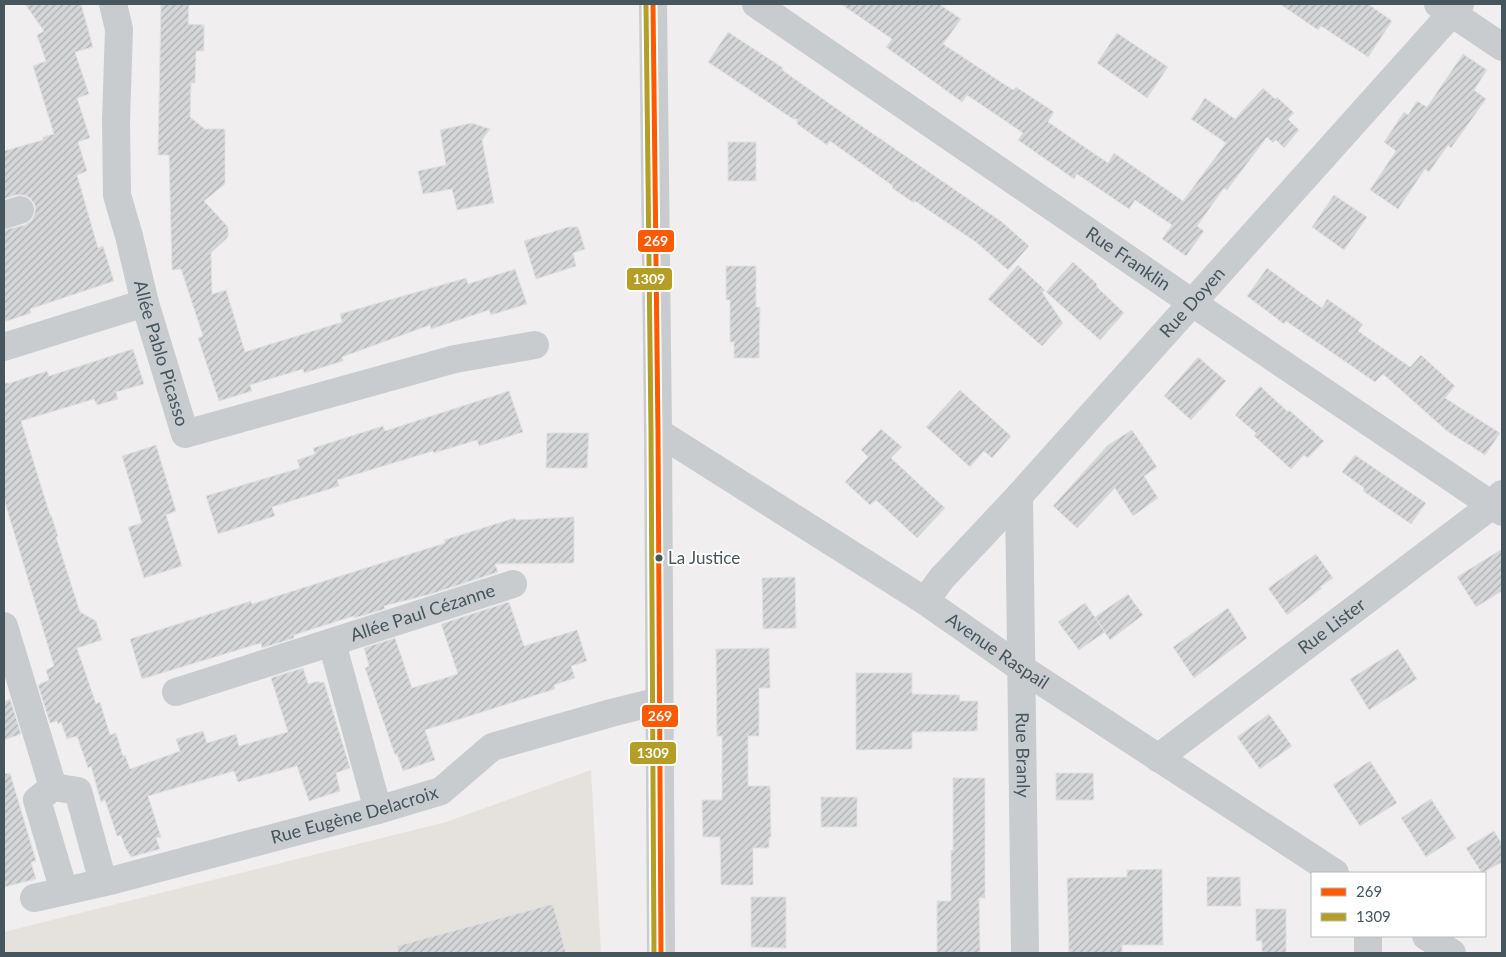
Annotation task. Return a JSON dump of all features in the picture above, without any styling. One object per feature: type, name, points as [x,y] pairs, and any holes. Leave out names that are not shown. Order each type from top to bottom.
[{"type":"street","name":"Allée Pablo Picasso","points":[[113,4],[118,29],[117,194],[130,236],[145,303],[185,434],[455,359],[535,345]]},
{"type":"street","points":[[653,4],[661,953]]},
{"type":"street","name":"Rue Franklin","points":[[756,4],[1191,302],[1499,503]]},
{"type":"street","points":[[1450,7],[1502,47]]},
{"type":"street","name":"Rue Doyen","points":[[925,601],[942,578],[1018,496],[1191,302],[1450,7]]},
{"type":"street","points":[[4,348],[145,303]]},
{"type":"street","name":"Avenue Raspail","points":[[658,432],[925,601],[1021,668],[1333,872]]},
{"type":"street","name":"Rue Branly","points":[[1018,496],[1025,953]]},
{"type":"street","name":"Rue Lister","points":[[1158,758],[1499,503]]},
{"type":"street","name":"Allée Paul Cézanne","points":[[176,692],[513,584]]},
{"type":"street","points":[[4,626],[53,787]]},
{"type":"street","name":"Allée Paul Cézanne","points":[[332,643],[378,810]]},
{"type":"street","name":"Rue Eugène Delacroix","points":[[34,898],[103,882],[378,810],[441,791],[492,747],[611,713],[659,702]]},
{"type":"street","points":[[64,891],[37,800],[53,787],[78,791],[103,882]]},
{"type":"street","points":[[1368,937],[1368,953]]},
{"type":"street","points":[[1428,937],[1452,953]]},
{"type":"shaded area","points":[[591,770],[601,953],[4,953],[4,932],[446,822]]},
{"type":"building","points":[[25,4],[81,4],[93,47],[75,52],[89,94],[77,98],[90,138],[78,142],[87,171],[77,175],[98,248],[103,246],[114,281],[30,309],[31,313],[4,322],[4,230],[25,225],[32,220],[35,213],[35,205],[30,198],[24,195],[15,195],[4,199],[4,151],[43,140],[43,137],[54,134],[33,66],[46,61],[37,35],[44,31]]},
{"type":"building","points":[[161,4],[189,4],[188,24],[204,25],[204,51],[196,51],[195,83],[191,83],[190,117],[205,129],[225,129],[225,184],[204,201],[228,227],[228,237],[211,253],[212,294],[226,290],[245,352],[342,322],[340,314],[466,278],[468,284],[515,269],[527,304],[491,315],[489,310],[431,329],[430,325],[342,357],[343,361],[304,373],[303,369],[250,385],[252,391],[219,401],[198,338],[203,336],[181,269],[172,270],[169,155],[158,155]]},
{"type":"building","points":[[841,4],[939,4],[961,19],[943,44],[1013,90],[1016,87],[1054,112],[1048,122],[1108,163],[1114,153],[1183,201],[1226,143],[1191,119],[1205,98],[1235,119],[1263,88],[1275,99],[1277,97],[1294,113],[1288,119],[1299,130],[1284,148],[1276,140],[1273,143],[1267,137],[1227,190],[1224,188],[1197,226],[1204,231],[1186,256],[1162,239],[1172,225],[1135,200],[1129,209],[1077,174],[1074,179],[1018,140],[1023,133],[967,95],[962,102],[886,47],[892,39]]},
{"type":"building","points":[[1280,4],[1368,4],[1392,21],[1368,57],[1321,26],[1318,30]]},
{"type":"building","points":[[728,32],[783,68],[782,70],[847,116],[1002,222],[1029,246],[1008,270],[976,242],[915,201],[914,203],[892,188],[893,186],[830,141],[827,145],[797,124],[797,119],[793,119],[708,62]]},
{"type":"building","points":[[1117,33],[1168,67],[1147,98],[1097,63]]},
{"type":"building","points":[[1463,54],[1487,70],[1474,90],[1486,99],[1451,148],[1448,145],[1429,172],[1425,169],[1398,209],[1370,190],[1396,151],[1384,142],[1404,112],[1408,115],[1417,101],[1427,107]]},
{"type":"building","points":[[472,123],[490,129],[482,140],[494,203],[457,210],[452,189],[423,194],[418,171],[446,165],[440,130]]},
{"type":"building","points":[[728,142],[756,142],[756,181],[728,181]]},
{"type":"building","points":[[1334,195],[1367,217],[1344,250],[1312,227]]},
{"type":"building","points":[[568,227],[578,227],[585,249],[573,253],[576,266],[536,279],[524,241]]},
{"type":"building","points":[[1073,262],[1124,313],[1100,340],[1046,292]]},
{"type":"building","points":[[1018,265],[1045,290],[1042,292],[1063,323],[1042,346],[988,299]]},
{"type":"building","points":[[726,266],[756,266],[756,307],[760,307],[759,358],[734,358],[734,342],[730,342],[730,300],[726,300]]},
{"type":"building","points":[[1267,268],[1322,308],[1327,299],[1363,324],[1358,331],[1410,367],[1421,355],[1455,386],[1445,398],[1500,433],[1485,455],[1447,431],[1383,374],[1375,382],[1286,321],[1284,324],[1247,296]]},
{"type":"building","points":[[133,349],[144,384],[116,392],[118,399],[97,405],[94,399],[21,421],[80,612],[96,621],[102,640],[77,648],[96,704],[100,702],[110,735],[116,733],[123,756],[125,755],[130,769],[180,751],[176,739],[203,731],[207,743],[236,734],[239,746],[288,732],[271,678],[303,668],[308,684],[319,681],[320,683],[324,682],[350,768],[336,773],[340,791],[309,801],[297,766],[238,782],[234,771],[148,796],[161,837],[156,838],[160,849],[131,857],[121,835],[117,836],[105,800],[101,802],[91,766],[88,768],[77,736],[67,739],[61,722],[58,724],[57,721],[50,723],[38,685],[49,680],[46,670],[54,666],[4,499],[4,383],[10,383],[47,371],[49,376]]},
{"type":"building","points":[[1198,357],[1226,381],[1191,420],[1164,396]]},
{"type":"building","points":[[1260,386],[1324,441],[1308,458],[1304,455],[1291,469],[1254,436],[1256,433],[1235,415]]},
{"type":"building","points":[[960,390],[1011,436],[992,458],[984,451],[970,467],[926,427]]},
{"type":"building","points":[[509,391],[523,432],[479,446],[477,440],[434,453],[433,451],[337,480],[339,486],[272,507],[275,516],[218,534],[206,496],[300,468],[297,460],[315,454],[313,448],[383,426],[385,431]]},
{"type":"building","points":[[881,429],[902,447],[891,458],[945,508],[917,538],[876,500],[870,505],[845,482],[868,457],[861,450]]},
{"type":"building","points":[[1132,430],[1157,467],[1144,476],[1158,498],[1133,516],[1115,488],[1077,528],[1053,506],[1108,445]]},
{"type":"building","points":[[547,433],[589,433],[587,468],[546,468]]},
{"type":"building","points":[[156,445],[176,511],[166,515],[182,566],[144,578],[128,527],[142,523],[122,456]]},
{"type":"building","points":[[1355,455],[1426,503],[1411,524],[1363,491],[1364,488],[1342,472]]},
{"type":"building","points":[[574,517],[574,563],[495,564],[498,572],[431,594],[384,606],[385,609],[344,619],[294,635],[294,638],[262,648],[261,643],[142,679],[130,639],[251,601],[252,604],[445,543],[444,540],[515,518],[516,520]]},
{"type":"building","points":[[1502,549],[1502,591],[1476,607],[1457,577]]},
{"type":"building","points":[[1316,554],[1333,578],[1287,615],[1268,588]]},
{"type":"building","points":[[795,577],[796,628],[763,629],[762,578]]},
{"type":"building","points":[[1128,594],[1143,615],[1110,640],[1095,617]]},
{"type":"building","points":[[509,602],[524,646],[577,630],[587,661],[571,666],[575,678],[554,685],[555,689],[425,730],[435,760],[403,771],[397,754],[395,755],[365,668],[369,666],[364,648],[395,638],[412,688],[458,674],[441,624]]},
{"type":"building","points":[[1085,603],[1105,632],[1079,650],[1058,622]]},
{"type":"building","points":[[1228,608],[1247,638],[1194,678],[1173,647]]},
{"type":"building","points":[[769,648],[770,688],[759,688],[759,736],[748,736],[748,786],[770,786],[771,837],[769,837],[769,848],[753,848],[753,885],[721,885],[720,837],[703,837],[702,800],[722,800],[722,736],[717,736],[716,649]]},
{"type":"building","points":[[1398,649],[1417,679],[1369,710],[1350,679]]},
{"type":"building","points":[[856,673],[912,673],[912,694],[960,695],[959,701],[978,701],[977,731],[912,732],[912,749],[856,750]]},
{"type":"building","points":[[10,699],[21,734],[4,740],[4,702]]},
{"type":"building","points":[[1269,714],[1292,746],[1260,769],[1237,737]]},
{"type":"building","points":[[1370,761],[1397,803],[1360,826],[1333,785]]},
{"type":"building","points":[[10,773],[36,861],[31,862],[36,879],[4,887],[4,774]]},
{"type":"building","points":[[1056,773],[1093,773],[1094,800],[1056,800]]},
{"type":"building","points":[[953,778],[985,778],[985,898],[979,898],[980,953],[937,953],[937,901],[951,901]]},
{"type":"building","points":[[821,797],[857,797],[857,827],[821,827]]},
{"type":"building","points":[[1431,799],[1456,838],[1426,857],[1401,818]]},
{"type":"building","points":[[1494,831],[1502,844],[1502,862],[1481,872],[1466,848]]},
{"type":"building","points":[[1162,869],[1163,945],[1122,945],[1122,953],[1069,953],[1067,878],[1127,877],[1127,870]]},
{"type":"building","points":[[1207,877],[1240,877],[1241,906],[1207,906]]},
{"type":"building","points":[[751,897],[786,897],[786,948],[751,947]]},
{"type":"building","points":[[553,904],[566,953],[398,953],[397,946]]},
{"type":"building","points":[[1256,909],[1286,909],[1286,953],[1262,953],[1262,941],[1256,941]]},
{"type":"transit line","name":"1309","points":[[646,4],[654,953]]},
{"type":"transit line","name":"269","points":[[653,4],[661,953]]},
{"type":"place","name":"La Justice","points":[[659,558]]}]
